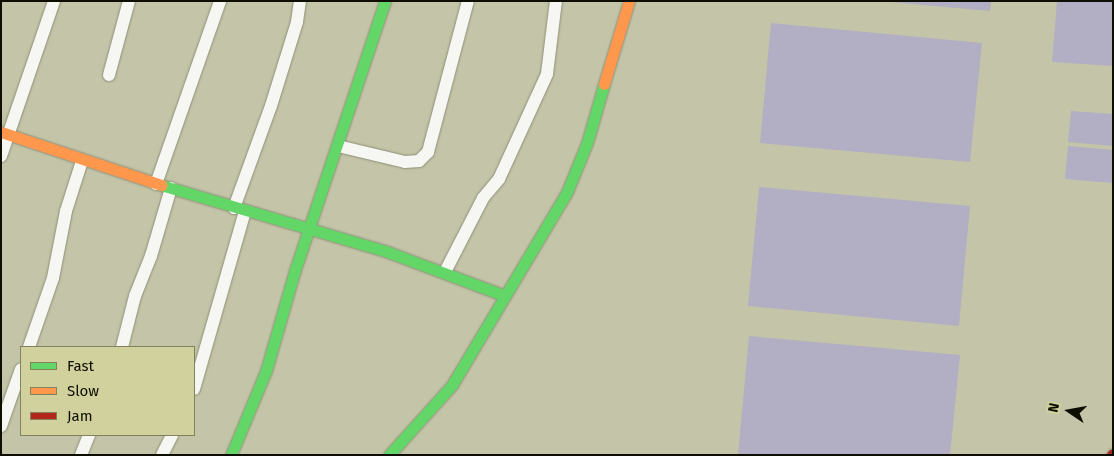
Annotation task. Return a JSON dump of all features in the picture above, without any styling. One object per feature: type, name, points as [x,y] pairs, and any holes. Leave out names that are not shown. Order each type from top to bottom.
[{"type":"street","points":[[1,156],[6,134],[54,1]]},
{"type":"street","points":[[109,75],[128,1]]},
{"type":"street","points":[[156,184],[220,1]]},
{"type":"street","points":[[195,385],[240,209],[297,22],[300,1]]},
{"type":"street","points":[[231,455],[266,371],[295,270],[310,230],[385,1]]},
{"type":"street","points":[[338,146],[405,162],[419,161],[428,152],[468,1]]},
{"type":"street","points":[[445,272],[483,198],[499,178],[547,74],[556,1]]},
{"type":"street","points":[[389,455],[452,386],[502,295],[574,175],[629,1]]},
{"type":"street","points":[[6,134],[82,161],[445,272],[502,295]]},
{"type":"street","points":[[29,346],[53,278],[66,211],[82,161]]},
{"type":"street","points":[[122,346],[135,296],[151,256],[171,188]]},
{"type":"street","points":[[1,426],[20,372]]},
{"type":"street","points":[[81,455],[89,436]]},
{"type":"street","points":[[162,455],[172,436]]},
{"type":"shaded area","points":[[879,1],[991,1],[990,11]]},
{"type":"shaded area","points":[[1057,1],[1113,1],[1113,66],[1052,62]]},
{"type":"shaded area","points":[[771,23],[982,43],[970,162],[760,143]]},
{"type":"shaded area","points":[[1071,111],[1113,114],[1113,146],[1068,142]]},
{"type":"shaded area","points":[[1068,146],[1113,150],[1113,183],[1065,179]]},
{"type":"shaded area","points":[[759,187],[970,206],[959,326],[748,306]]},
{"type":"shaded area","points":[[749,336],[960,355],[950,455],[738,455]]},
{"type":"traffic: fast","points":[[231,455],[266,371],[295,270],[385,1]]},
{"type":"traffic: fast","points":[[389,455],[452,385],[567,192],[587,143],[604,84]]},
{"type":"traffic: fast","points":[[161,185],[388,252],[503,295]]},
{"type":"traffic: slow","points":[[604,84],[629,1]]},
{"type":"traffic: slow","points":[[1,132],[161,185]]}]
